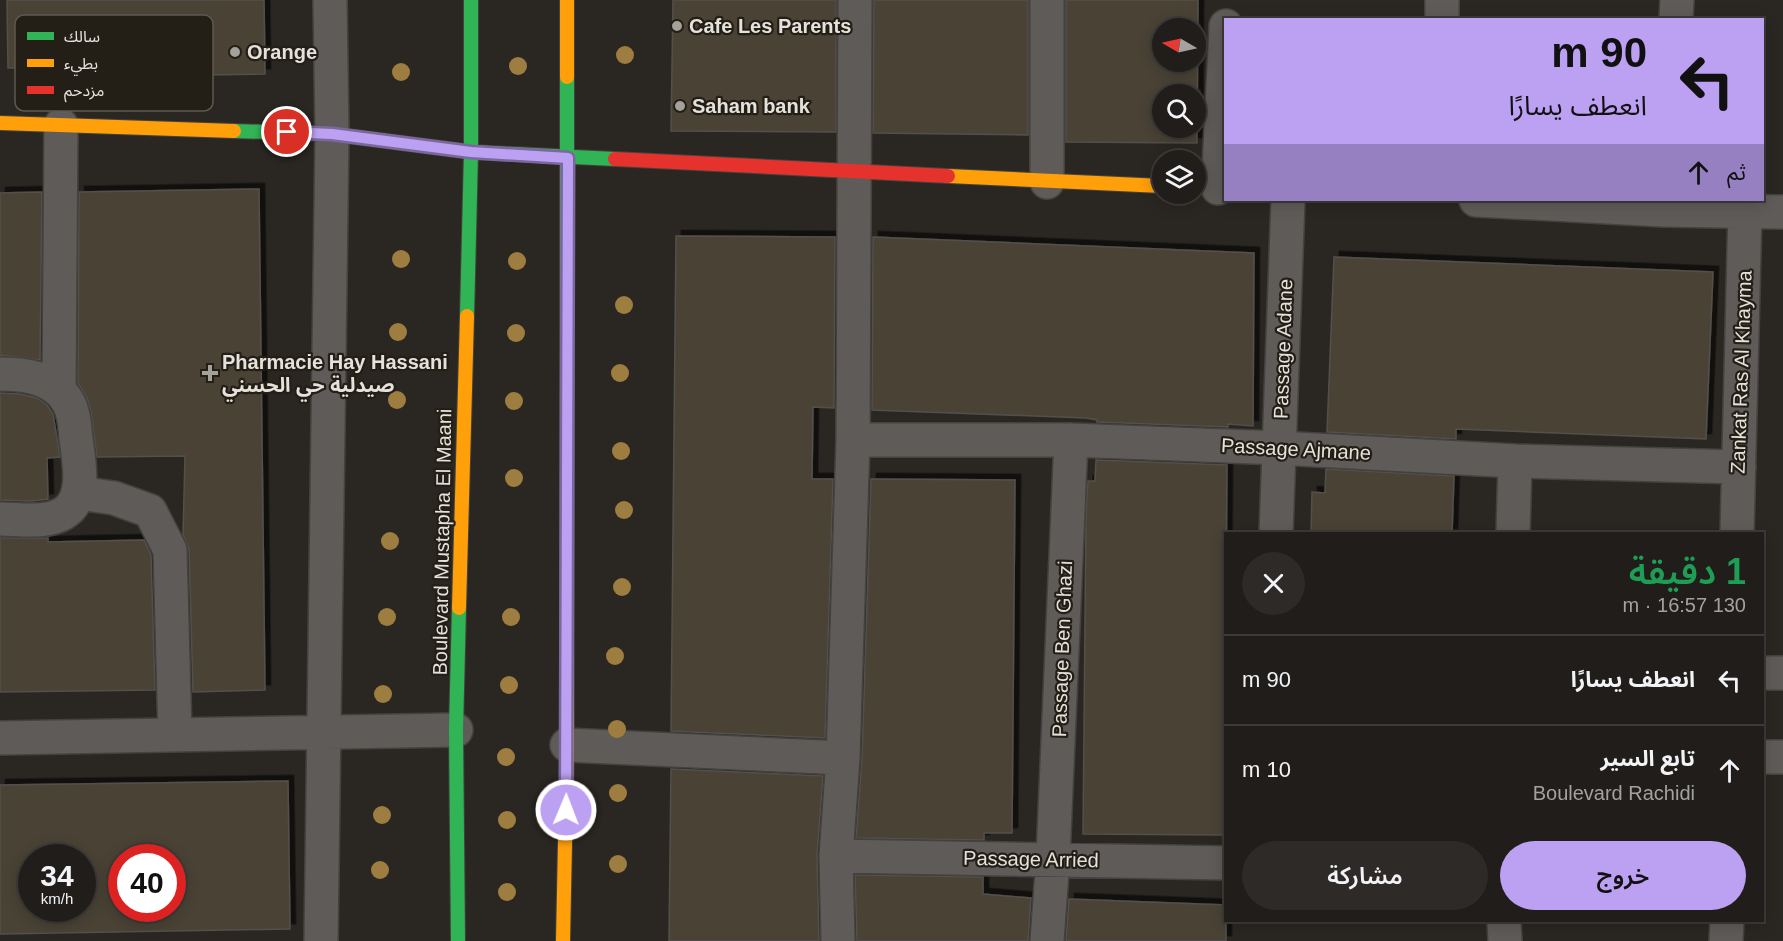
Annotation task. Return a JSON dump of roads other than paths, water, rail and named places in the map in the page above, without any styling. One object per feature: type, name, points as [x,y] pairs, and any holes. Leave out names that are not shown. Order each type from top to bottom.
[{"type":"street","points":[[321,941],[332,134],[330,0]]},
{"type":"street","name":"Boulevard Mustapha El Maani","points":[[458,941],[456,730],[471,152],[471,0]]},
{"type":"street","points":[[563,941],[567,745],[567,0]]},
{"type":"street","points":[[838,941],[836,856],[843,758],[853,440],[855,0]]},
{"type":"street","points":[[1047,0],[1047,182]]},
{"type":"street","points":[[1226,18],[1227,0]]},
{"type":"street","points":[[1442,0],[1442,18]]},
{"type":"street","points":[[1676,18],[1677,0]]},
{"type":"street","points":[[1213,187],[1224,51]]},
{"type":"street","points":[[0,123],[332,134],[471,152],[1152,186]]},
{"type":"street","points":[[59,390],[61,125]]},
{"type":"street","name":"Passage Adane","points":[[1276,532],[1288,201]]},
{"type":"street","points":[[1513,201],[1663,205],[1783,212]]},
{"type":"street","name":"Zankat Ras Al Khayma","points":[[1737,532],[1745,210]]},
{"type":"street","points":[[0,374],[43,379],[59,390],[72,410],[80,470],[78,493],[73,504],[65,512],[49,519],[0,519]]},
{"type":"street","name":"Passage Ajmane","points":[[853,440],[1071,440],[1279,448],[1515,461],[1739,467]]},
{"type":"street","name":"Passage Ben Ghazi","points":[[1047,941],[1053,858],[1071,440]]},
{"type":"street","points":[[1513,532],[1515,461]]},
{"type":"street","points":[[78,493],[114,498],[150,511],[170,550],[175,735]]},
{"type":"street","points":[[1764,673],[1783,674]]},
{"type":"street","points":[[0,738],[456,730]]},
{"type":"street","points":[[567,745],[843,758]]},
{"type":"street","points":[[1764,757],[1783,757]]},
{"type":"street","name":"Passage Arried","points":[[836,856],[1224,862]]},
{"type":"street","points":[[1504,922],[1505,941]]},
{"type":"street","points":[[1726,922],[1726,941]]},
{"type":"place","name":"Cafe Les Parents","points":[[677,26]]},
{"type":"place","name":"Orange","points":[[235,52]]},
{"type":"place","name":"Saham bank","points":[[680,106]]},
{"type":"place","name":"Pharmacie Hay Hassani صيدلية حي الحسني","points":[[210,373]]}]
